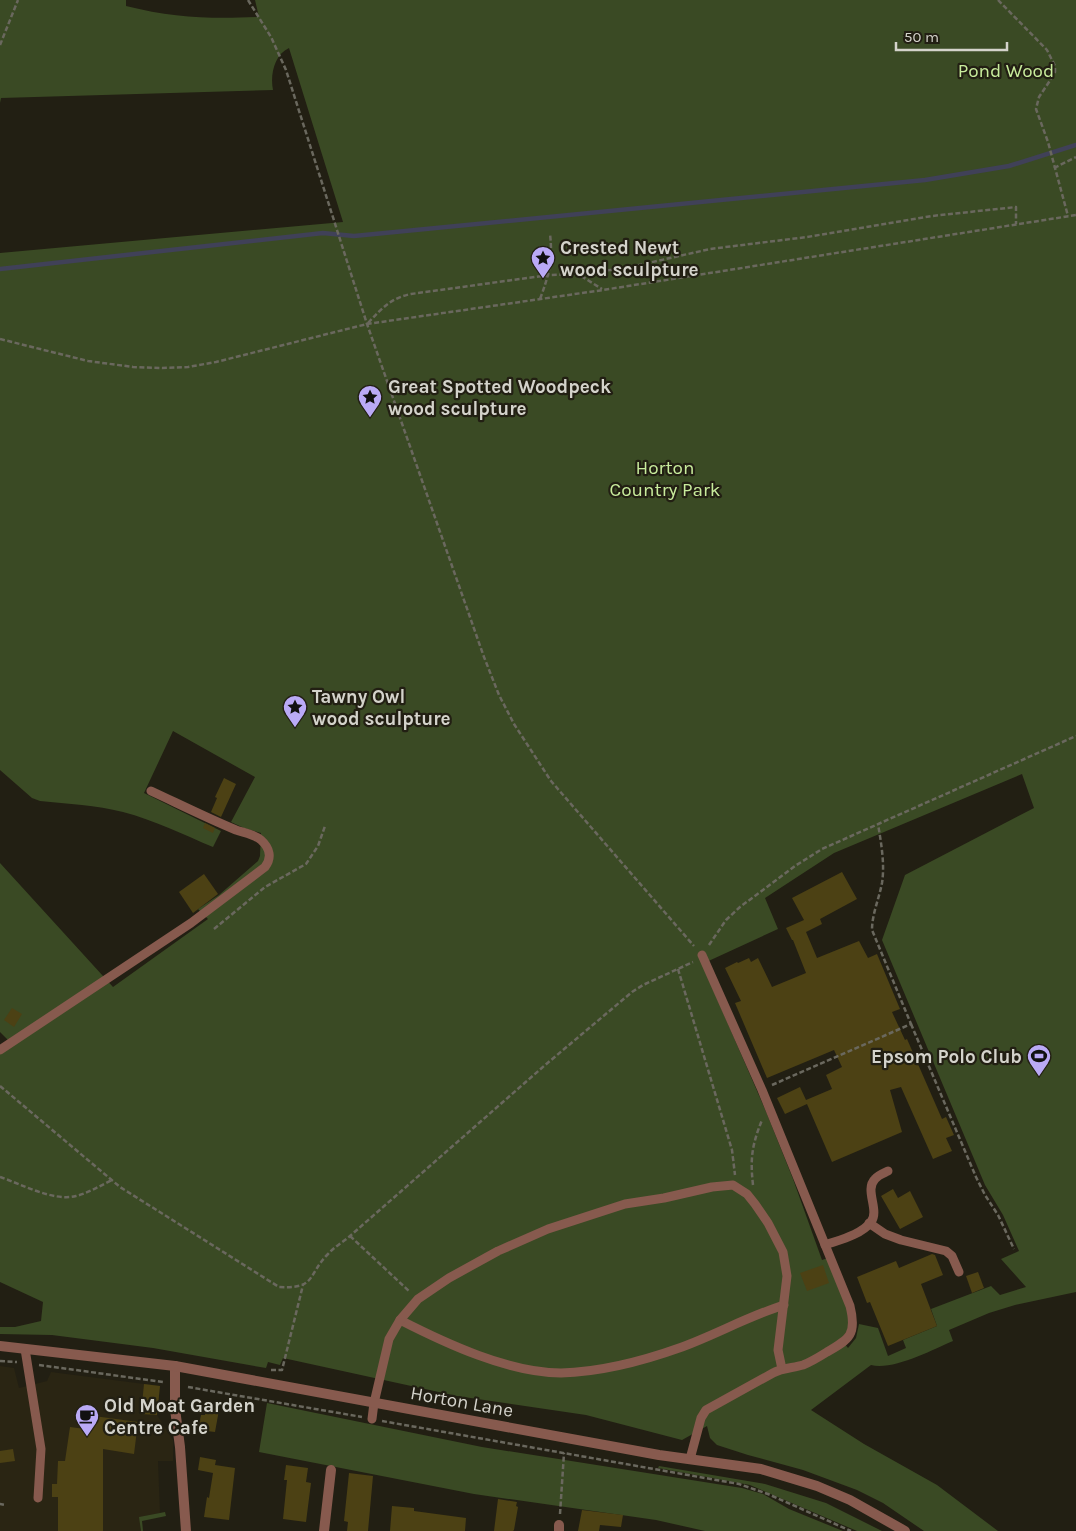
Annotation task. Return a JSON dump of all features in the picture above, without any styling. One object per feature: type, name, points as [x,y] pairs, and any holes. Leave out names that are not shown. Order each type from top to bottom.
[{"type":"street","name":"Horton Lane","points":[[0,1346],[175,1366],[659,1455],[760,1469],[818,1486],[850,1500],[905,1531]]},
{"type":"street","points":[[175,1366],[175,1409],[180,1447],[186,1531]]},
{"type":"street","points":[[324,1531],[331,1470]]},
{"type":"lane","points":[[0,1050],[192,923],[268,864],[270,859],[268,850],[256,837],[236,830],[151,791]]},
{"type":"lane","points":[[690,1459],[700,1418],[706,1410],[772,1372],[809,1363],[844,1342],[851,1334],[852,1324],[850,1306],[762,1090],[702,955]]},
{"type":"lane","points":[[825,1245],[852,1235],[869,1223],[873,1216],[872,1182],[888,1171]]},
{"type":"lane","points":[[372,1419],[389,1339],[400,1320],[418,1300],[449,1278],[498,1251],[548,1229],[625,1204],[664,1198],[721,1185],[733,1185],[747,1194],[772,1230],[783,1252],[787,1269],[778,1345],[782,1369]]},
{"type":"lane","points":[[869,1223],[881,1232],[901,1240],[946,1251],[952,1256],[959,1272]]},
{"type":"lane","points":[[400,1320],[438,1339],[503,1363],[524,1369],[560,1373],[605,1369],[642,1360],[683,1347],[784,1305]]},
{"type":"lane","points":[[25,1349],[41,1448],[38,1498]]},
{"type":"path","points":[[0,45],[18,0]]},
{"type":"path","points":[[248,0],[280,54],[367,324],[484,657],[504,706],[527,745],[557,788],[702,955]]},
{"type":"path","points":[[998,0],[1047,50],[1055,66],[1055,72],[1037,103],[1036,109],[1048,142],[1068,216]]},
{"type":"path","points":[[1054,168],[1076,157]]},
{"type":"path","points":[[367,324],[391,300],[402,295],[549,276],[621,269],[710,249],[807,237],[932,216],[1016,207],[1016,224]]},
{"type":"path","points":[[0,339],[88,361],[133,367],[175,368],[194,366],[367,324],[603,290],[1076,215]]},
{"type":"path","points":[[540,299],[549,276],[552,252],[550,234]]},
{"type":"path","points":[[578,274],[603,290]]},
{"type":"path","points":[[0,1086],[128,1192],[279,1287],[291,1288],[303,1285],[310,1280],[328,1254],[544,1066],[632,992],[694,961],[702,955],[726,920],[740,907],[783,875],[822,849],[1076,736]]},
{"type":"path","points":[[878,824],[882,878],[872,920],[872,930],[976,1178],[984,1195],[1001,1220],[1014,1249]]},
{"type":"path","points":[[214,930],[265,887],[306,864],[318,846],[325,826]]},
{"type":"path","points":[[678,969],[732,1150],[735,1169],[733,1185]]},
{"type":"path","points":[[762,1090],[911,1024]]},
{"type":"path","points":[[755,1204],[751,1166],[752,1150],[762,1121],[771,1112]]},
{"type":"path","points":[[0,1177],[60,1197],[86,1192],[112,1180]]},
{"type":"path","points":[[350,1236],[418,1300]]},
{"type":"path","points":[[271,1370],[282,1370],[303,1285]]},
{"type":"path","points":[[0,1361],[27,1363],[174,1384],[745,1486],[768,1494],[851,1531]]},
{"type":"path","points":[[266,1400],[267,1394]]},
{"type":"path","points":[[559,1528],[564,1453]]},
{"type":"path","points":[[0,1504],[6,1505]]},
{"type":"shaded area","points":[[0,1366],[14,1368],[19,1388],[47,1381],[51,1372],[160,1386],[157,1415],[173,1440],[173,1461],[158,1461],[160,1513],[140,1517],[141,1531],[0,1531]]},
{"type":"green space","name":"Horton Country Park","points":[[0,0],[126,0],[126,6],[160,13],[224,18],[259,17],[255,0],[1076,0],[1076,1292],[1015,1305],[989,1313],[949,1330],[953,1341],[901,1362],[880,1366],[871,1365],[811,1410],[864,1444],[937,1485],[998,1531],[924,1531],[883,1503],[857,1490],[803,1470],[717,1445],[710,1438],[707,1426],[682,1440],[586,1415],[457,1396],[283,1358],[280,1365],[268,1362],[266,1368],[153,1348],[52,1335],[0,1334],[0,1327],[15,1327],[41,1321],[43,1302],[0,1282],[0,1046],[8,1040],[0,1032],[0,863],[113,987],[208,919],[198,909],[219,895],[258,861],[261,833],[231,822],[255,777],[173,731],[144,793],[221,831],[213,847],[135,815],[92,806],[40,801],[32,798],[0,770],[0,253],[343,222],[289,48],[280,55],[274,66],[273,90],[1,98],[0,103]],"holes":[[[1022,774],[1034,808],[905,875],[882,940],[985,1185],[1003,1215],[1019,1251],[1001,1259],[1026,1287],[1000,1295],[991,1286],[931,1309],[937,1326],[903,1340],[906,1348],[888,1356],[878,1328],[859,1324],[856,1338],[848,1348],[841,1339],[849,1325],[848,1309],[842,1291],[828,1258],[822,1260],[767,1114],[702,964],[778,929],[765,898],[834,853]]]},
{"type":"green space","points":[[267,1403],[482,1447],[742,1488],[763,1494],[789,1509],[843,1531],[705,1531],[656,1520],[474,1494],[259,1452]]},
{"type":"green space","points":[[659,1466],[765,1484],[826,1503],[882,1531],[857,1531],[750,1485],[658,1468]]},
{"type":"green space","points":[[165,1512],[166,1516],[142,1521],[143,1531],[141,1531],[139,1517]]},
{"type":"building","points":[[224,778],[236,784],[221,817],[211,812],[217,798],[215,797]]},
{"type":"building","points":[[205,823],[215,828],[213,833],[203,828]]},
{"type":"building","points":[[842,872],[857,899],[820,919],[822,924],[806,932],[817,958],[859,941],[868,958],[877,954],[900,1009],[892,1012],[905,1040],[907,1039],[942,1119],[946,1117],[954,1135],[946,1138],[952,1151],[933,1159],[901,1087],[890,1090],[902,1132],[832,1162],[807,1104],[785,1114],[777,1098],[800,1087],[806,1100],[832,1089],[826,1075],[842,1067],[834,1050],[767,1078],[735,1003],[741,1001],[725,968],[737,962],[749,958],[751,962],[758,958],[772,987],[806,973],[793,940],[786,928],[804,920],[792,898]]},
{"type":"building","points":[[204,874],[218,894],[193,913],[179,892]]},
{"type":"building","points":[[12,1008],[22,1014],[14,1027],[4,1020]]},
{"type":"building","points":[[893,1189],[898,1198],[910,1191],[923,1217],[900,1229],[881,1196]]},
{"type":"building","points":[[932,1254],[935,1255],[943,1275],[921,1284],[937,1326],[888,1346],[870,1302],[867,1303],[857,1277],[896,1261],[899,1268]]},
{"type":"building","points":[[823,1265],[829,1283],[807,1291],[800,1273]]},
{"type":"building","points":[[978,1272],[984,1288],[972,1293],[966,1276]]},
{"type":"building","points":[[144,1384],[160,1386],[157,1415],[141,1414]]},
{"type":"building","points":[[206,1408],[219,1410],[215,1432],[198,1430],[201,1415],[205,1415]]},
{"type":"building","points":[[94,1416],[138,1422],[134,1454],[103,1449],[103,1531],[58,1531],[58,1497],[52,1497],[52,1484],[57,1484],[58,1461],[65,1461],[70,1427],[93,1430]]},
{"type":"building","points":[[13,1449],[15,1461],[0,1463],[0,1451]]},
{"type":"building","points":[[200,1457],[216,1460],[215,1465],[235,1468],[229,1520],[204,1517],[213,1473],[198,1470]]},
{"type":"building","points":[[286,1465],[308,1468],[306,1482],[311,1483],[306,1522],[283,1519],[287,1480],[284,1480]]},
{"type":"building","points":[[349,1473],[373,1476],[368,1531],[347,1531],[348,1522],[344,1521]]},
{"type":"building","points":[[498,1499],[517,1502],[516,1506],[518,1507],[513,1531],[494,1531]]},
{"type":"building","points":[[392,1506],[414,1508],[414,1511],[466,1518],[465,1531],[390,1531]]},
{"type":"building","points":[[582,1510],[623,1515],[621,1527],[600,1525],[599,1531],[578,1531]]},
{"type":"waterway","points":[[0,269],[323,233],[354,236],[925,180],[1009,166],[1076,145]]},
{"type":"place","name":"Crested Newt wood sculpture","points":[[543,279]]},
{"type":"place","name":"Great Spotted Woodpeck wood sculpture","points":[[370,418]]},
{"type":"place","name":"Tawny Owl wood sculpture","points":[[295,728]]},
{"type":"place","name":"Epsom Polo Club","points":[[1039,1077]]},
{"type":"place","name":"Old Moat Garden Centre Cafe","points":[[87,1437]]},
{"type":"park label","name":"Pond Wood","points":[[1006,70]]}]
